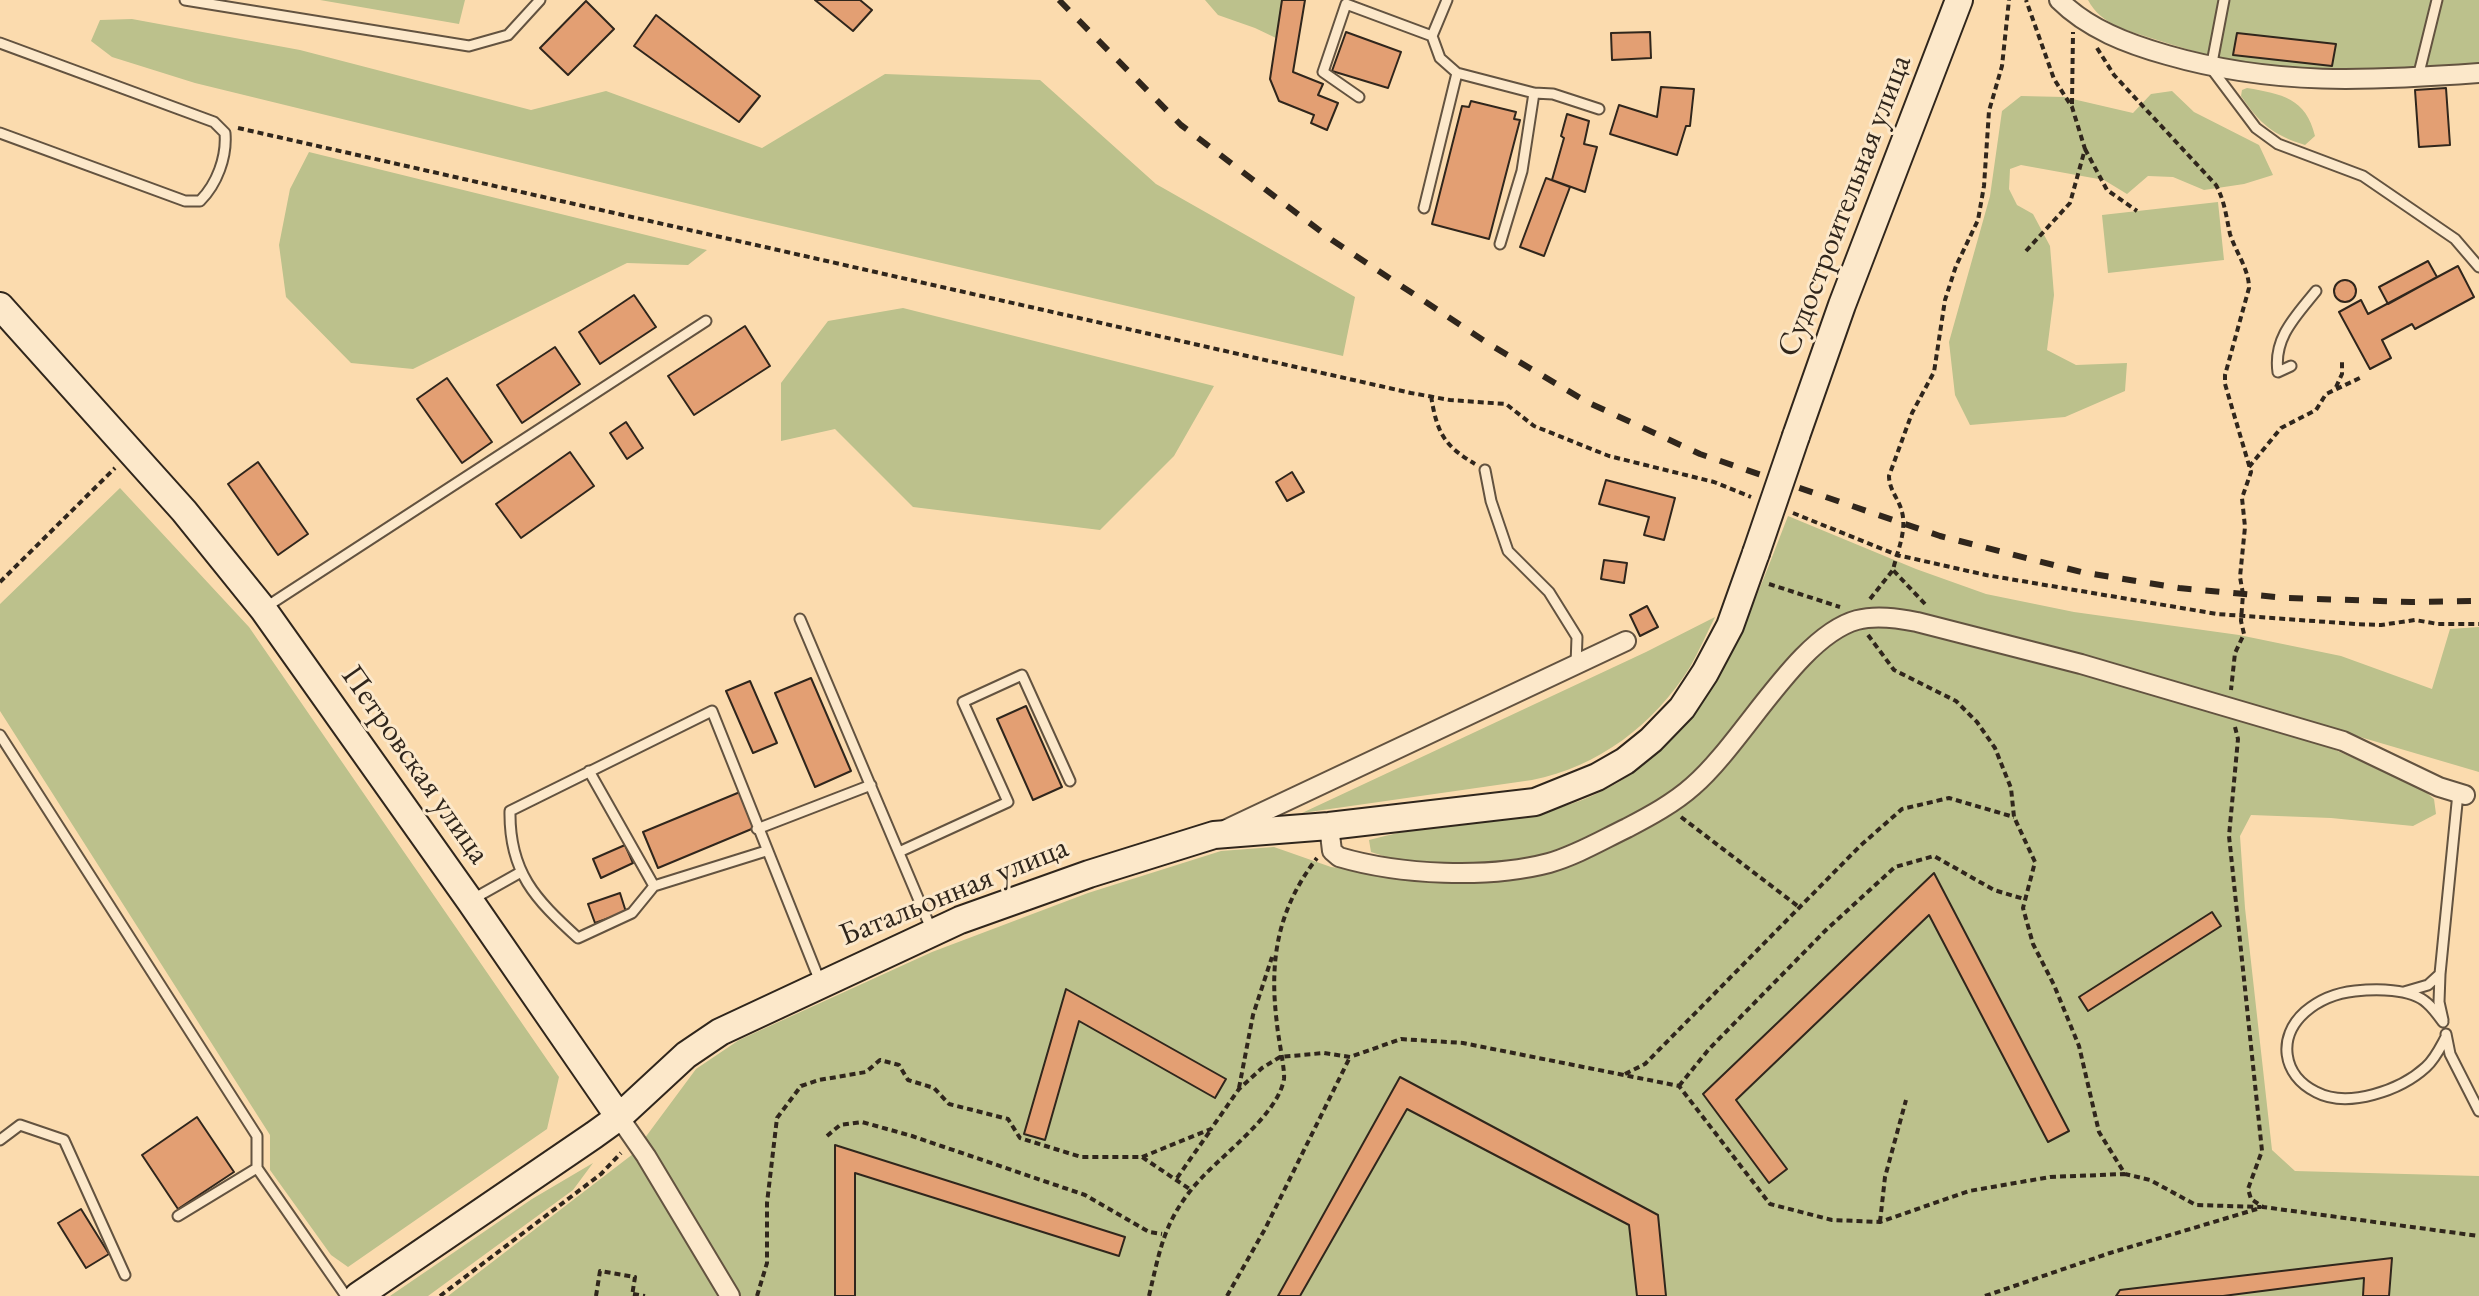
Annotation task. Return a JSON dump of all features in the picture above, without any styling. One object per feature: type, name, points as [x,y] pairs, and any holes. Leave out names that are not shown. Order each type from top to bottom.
[{"type":"street","name":"Судостроительная улица","points":[[1331,838],[1535,802],[1597,777],[1625,761],[1682,708],[1730,626],[1847,290],[1959,0]]},
{"type":"street","points":[[2059,0],[2073,14],[2120,40],[2211,68],[2309,80],[2354,81],[2479,73]]},
{"type":"street","name":"Петровская улица","points":[[0,306],[184,511],[263,609],[619,1117],[730,1296]]},
{"type":"street","points":[[1214,835],[1331,838],[1348,859],[1403,869],[1449,871],[1522,868],[1549,863],[1588,848],[1666,806],[1692,788],[1725,754],[1814,644],[1828,633],[1860,619],[1896,618],[1943,628],[2231,706],[2343,741],[2439,787],[2467,794]]},
{"type":"street","name":"Батальонная улица","points":[[358,1296],[619,1117],[686,1055],[720,1032],[932,931],[1089,874],[1214,835],[1626,641]]},
{"type":"lane","points":[[185,0],[469,46],[508,35],[540,0]]},
{"type":"lane","points":[[1447,0],[1432,36],[1440,58],[1457,73],[1534,93],[1553,94],[1599,109]]},
{"type":"lane","points":[[2224,0],[2211,68],[2256,128],[2278,144],[2363,176],[2455,239],[2479,267]]},
{"type":"lane","points":[[2418,77],[2437,0]]},
{"type":"lane","points":[[1359,97],[1323,72],[1346,4],[1432,36]]},
{"type":"lane","points":[[0,43],[214,122],[225,133],[226,148],[211,189],[200,201],[185,201],[0,133]]},
{"type":"lane","points":[[1424,208],[1457,73]]},
{"type":"lane","points":[[1500,244],[1522,171],[1534,93]]},
{"type":"lane","points":[[2291,366],[2278,372],[2275,354],[2295,316],[2316,291]]},
{"type":"lane","points":[[263,609],[706,321]]},
{"type":"lane","points":[[1485,470],[1491,501],[1508,551],[1549,592],[1577,637],[1576,665]]},
{"type":"lane","points":[[800,619],[932,931]]},
{"type":"lane","points":[[899,852],[1008,802],[963,702],[1022,675],[1070,781]]},
{"type":"lane","points":[[766,851],[654,886],[632,913],[578,938],[542,906],[521,872],[510,840],[510,811],[712,711],[821,984]]},
{"type":"lane","points":[[0,735],[257,1136],[257,1168],[346,1296]]},
{"type":"lane","points":[[589,771],[654,886]]},
{"type":"lane","points":[[757,829],[871,785]]},
{"type":"lane","points":[[2467,794],[2440,974],[2439,1002],[2450,1054],[2479,1111]]},
{"type":"lane","points":[[470,901],[521,872]]},
{"type":"lane","points":[[2440,974],[2428,985],[2401,992],[2358,991],[2334,995],[2313,1005],[2293,1022],[2285,1045],[2289,1063],[2316,1092],[2361,1098],[2385,1091],[2427,1067],[2446,1037]]},
{"type":"lane","points":[[2401,992],[2425,1000],[2443,1022]]},
{"type":"lane","points":[[0,1140],[20,1125],[64,1140],[125,1275]]},
{"type":"lane","points":[[178,1216],[257,1168]]},
{"type":"path","points":[[2009,0],[2002,66],[1989,111],[1984,186],[1978,220],[1956,266],[1945,300],[1934,372],[1912,413],[1889,476],[1889,485],[1902,512],[1902,536],[1893,570],[1873,594],[1860,619],[1870,639],[1894,670],[1956,701],[1977,722],[1995,748],[2011,788],[2014,817],[2035,862],[2023,908],[2033,944],[2079,1046],[2099,1132],[2125,1174]]},
{"type":"path","points":[[2026,0],[2054,79],[2072,107],[2085,149],[2107,190],[2137,211]]},
{"type":"path","points":[[2072,107],[2073,14]]},
{"type":"path","points":[[2073,14],[2114,75],[2202,168],[2224,201],[2229,231],[2249,278],[2249,288],[2225,375],[2251,472],[2242,498],[2245,527],[2240,577],[2244,634],[2235,653],[2231,706]]},
{"type":"path","points":[[214,122],[1431,396],[1506,404],[1534,426],[1609,456],[1714,482],[1760,500]]},
{"type":"path","points":[[2026,251],[2070,203],[2085,149]]},
{"type":"path","points":[[2335,389],[2342,374],[2342,362]]},
{"type":"path","points":[[2249,467],[2281,428],[2316,410],[2326,394],[2362,377]]},
{"type":"path","points":[[1431,396],[1436,427],[1453,451],[1485,470]]},
{"type":"path","points":[[0,582],[131,452]]},
{"type":"path","points":[[1792,512],[1897,555],[2036,584],[2116,595],[2187,610],[2355,624],[2381,625],[2415,620],[2446,625],[2479,624]]},
{"type":"path","points":[[1893,570],[1943,628]]},
{"type":"path","points":[[1769,584],[1842,607]]},
{"type":"path","points":[[1625,1074],[1645,1064],[1860,846],[1902,809],[1949,798],[2014,817]]},
{"type":"path","points":[[1666,806],[1799,907]]},
{"type":"path","points":[[1239,1089],[1253,1015],[1291,898],[1331,838]]},
{"type":"path","points":[[1679,1086],[1709,1049],[1826,930],[1895,867],[1934,856],[1994,890],[2024,899]]},
{"type":"path","points":[[1149,1296],[1163,1234],[1191,1190],[1270,1109],[1284,1078],[1274,999],[1275,951]]},
{"type":"path","points":[[1177,1178],[1239,1089],[1262,1068],[1280,1057],[1324,1053],[1350,1057],[1401,1039],[1463,1043],[1679,1086],[1770,1204],[1832,1220],[1880,1222],[1969,1191],[2050,1177],[2125,1174],[2150,1180],[2196,1205],[2263,1207],[2110,1253],[1985,1296]]},
{"type":"path","points":[[1227,1296],[1265,1229],[1350,1057]]},
{"type":"path","points":[[757,1296],[767,1263],[767,1203],[777,1118],[801,1086],[866,1072],[880,1060],[899,1065],[908,1080],[934,1088],[949,1104],[1008,1119],[1020,1138],[1081,1157],[1142,1157],[1211,1129]]},
{"type":"path","points":[[1880,1222],[1885,1177],[1906,1100]]},
{"type":"path","points":[[827,1136],[840,1125],[862,1122],[912,1136],[1085,1195],[1149,1232],[1163,1234]]},
{"type":"path","points":[[440,1296],[601,1174],[634,1140]]},
{"type":"path","points":[[1142,1157],[1191,1190]]},
{"type":"path","points":[[596,1296],[600,1271],[635,1277],[632,1295],[645,1296]]},
{"type":"green space","points":[[320,0],[465,0],[459,24]]},
{"type":"green space","points":[[1205,0],[1282,0],[1276,38],[1218,15]]},
{"type":"green space","points":[[2088,0],[2479,0],[2479,64],[2337,71],[2256,65],[2204,54],[2126,30],[2100,16]]},
{"type":"green space","points":[[132,19],[300,50],[531,110],[606,91],[762,148],[885,74],[1040,80],[1156,184],[1355,297],[1343,356],[743,217],[195,83],[112,57],[91,41],[100,20]]},
{"type":"green space","points":[[2247,88],[2291,100],[2306,113],[2315,136],[2305,145],[2268,127],[2241,96],[2242,90]]},
{"type":"green space","points":[[2172,91],[2194,112],[2259,145],[2273,175],[2244,184],[2204,190],[2173,177],[2148,176],[2127,194],[2104,180],[2021,165],[2010,169],[2009,189],[2017,205],[2033,214],[2050,246],[2054,295],[2047,350],[2076,365],[2127,363],[2125,391],[2065,417],[1970,425],[1955,395],[1949,342],[1990,196],[2002,111],[2021,96],[2064,97],[2133,113],[2151,94]]},
{"type":"green space","points":[[309,152],[707,250],[688,265],[627,263],[413,369],[351,363],[286,297],[279,245],[290,189]]},
{"type":"green space","points":[[2218,202],[2224,260],[2108,273],[2102,215]]},
{"type":"green space","points":[[903,308],[1214,386],[1174,456],[1100,530],[913,507],[835,429],[781,441],[781,383],[828,321]]},
{"type":"green space","points":[[120,488],[249,627],[559,1077],[547,1129],[348,1267],[331,1255],[270,1170],[270,1135],[0,711],[0,604]]},
{"type":"green space","points":[[1788,516],[1986,594],[2074,612],[2239,635],[2341,656],[2432,689],[2450,629],[2479,627],[2479,772],[2231,699],[1882,608],[1856,611],[1833,620],[1812,635],[1725,745],[1670,796],[1582,842],[1541,857],[1513,862],[1437,865],[1399,861],[1371,852],[1369,840],[1409,830],[1543,812],[1595,794],[1638,769],[1674,737],[1704,699],[1729,657]]},
{"type":"green space","points":[[1715,617],[1690,667],[1659,707],[1622,740],[1579,765],[1532,780],[1302,813],[1646,652]]},
{"type":"green space","points":[[1894,623],[2269,721],[2420,787],[2434,799],[2436,814],[2413,826],[2331,818],[2251,815],[2240,836],[2245,908],[2272,1150],[2295,1171],[2479,1176],[2479,1296],[2389,1296],[2391,1258],[2120,1290],[2116,1296],[1666,1296],[1658,1215],[1400,1077],[1278,1296],[448,1296],[633,1154],[696,1069],[739,1040],[932,952],[1088,893],[1221,851],[1274,847],[1331,867],[1408,877],[1485,878],[1637,831],[1822,646],[1857,627]]},
{"type":"green space","points":[[1407,1109],[1629,1225],[1637,1296],[1300,1296]]},
{"type":"green space","points":[[593,1163],[573,1190],[428,1296],[390,1296],[532,1199]]},
{"type":"green space","points":[[2364,1278],[2363,1296],[2223,1296]]},
{"type":"building","points":[[815,0],[860,0],[872,10],[853,31]]},
{"type":"building","points":[[1282,0],[1305,0],[1293,72],[1323,84],[1318,95],[1338,103],[1327,130],[1311,123],[1314,115],[1279,101],[1270,79]]},
{"type":"building","points":[[586,1],[614,29],[568,75],[540,48]]},
{"type":"building","points":[[656,15],[760,96],[739,122],[634,46]]},
{"type":"building","points":[[1346,32],[1401,52],[1388,88],[1332,71]]},
{"type":"building","points":[[1650,32],[1651,58],[1612,60],[1611,33]]},
{"type":"building","points":[[2237,33],[2336,44],[2332,66],[2233,55]]},
{"type":"building","points":[[1661,87],[1694,89],[1690,126],[1686,126],[1677,155],[1610,134],[1619,105],[1657,117]]},
{"type":"building","points":[[2446,88],[2450,145],[2419,147],[2415,90]]},
{"type":"building","points":[[1471,101],[1516,112],[1514,119],[1520,120],[1489,239],[1432,224],[1462,106],[1469,107]]},
{"type":"building","points":[[1567,114],[1589,121],[1584,144],[1597,147],[1585,192],[1552,180]]},
{"type":"building","points":[[1546,178],[1570,187],[1544,256],[1520,247]]},
{"type":"building","points":[[2428,261],[2437,277],[2388,304],[2379,287]]},
{"type":"building","points":[[2458,266],[2474,297],[2415,329],[2412,324],[2382,340],[2391,358],[2370,369],[2339,312],[2361,300],[2368,314]]},
{"type":"building","points":[[2345,280],[2356,291],[2345,302],[2334,291]]},
{"type":"building","points":[[634,295],[656,327],[600,364],[579,332]]},
{"type":"building","points":[[745,326],[770,366],[694,415],[668,376]]},
{"type":"building","points":[[555,347],[580,384],[522,423],[497,385]]},
{"type":"building","points":[[447,378],[492,442],[462,463],[417,399]]},
{"type":"building","points":[[626,422],[643,448],[627,459],[610,433]]},
{"type":"building","points":[[570,452],[594,486],[521,538],[496,504]]},
{"type":"building","points":[[258,462],[308,534],[278,555],[228,484]]},
{"type":"building","points":[[1292,472],[1304,492],[1287,501],[1276,482]]},
{"type":"building","points":[[1606,480],[1675,498],[1664,540],[1644,535],[1649,517],[1599,504]]},
{"type":"building","points":[[1604,560],[1627,563],[1624,583],[1601,579]]},
{"type":"building","points":[[1647,606],[1658,627],[1640,636],[1630,615]]},
{"type":"building","points":[[811,678],[851,771],[815,787],[775,693]]},
{"type":"building","points":[[750,681],[777,743],[753,753],[726,691]]},
{"type":"building","points":[[1026,706],[1062,787],[1033,800],[997,719]]},
{"type":"building","points":[[740,792],[754,828],[658,868],[643,832]]},
{"type":"building","points":[[625,845],[633,863],[601,878],[593,859]]},
{"type":"building","points":[[1934,873],[2069,1131],[2048,1142],[1929,915],[1736,1100],[1787,1169],[1769,1183],[1703,1094]]},
{"type":"building","points":[[620,893],[626,912],[595,923],[588,904]]},
{"type":"building","points":[[2212,912],[2221,926],[2088,1011],[2079,997]]},
{"type":"building","points":[[1066,989],[1226,1079],[1215,1098],[1079,1021],[1045,1140],[1024,1134]]},
{"type":"building","points":[[1400,1077],[1658,1215],[1666,1296],[1637,1296],[1629,1225],[1407,1109],[1300,1296],[1278,1296]]},
{"type":"building","points":[[197,1117],[234,1172],[178,1209],[142,1155]]},
{"type":"building","points":[[835,1145],[1125,1237],[1119,1256],[855,1173],[855,1296],[835,1296]]},
{"type":"building","points":[[81,1209],[109,1254],[86,1268],[58,1223]]},
{"type":"building","points":[[2392,1258],[2389,1296],[2363,1296],[2364,1278],[2223,1296],[2116,1296],[2120,1290]]},
{"type":"railway","points":[[1059,0],[1181,125],[1332,240],[1489,344],[1587,402],[1700,454],[1940,536],[2081,572],[2179,588],[2287,598],[2479,601]]}]
